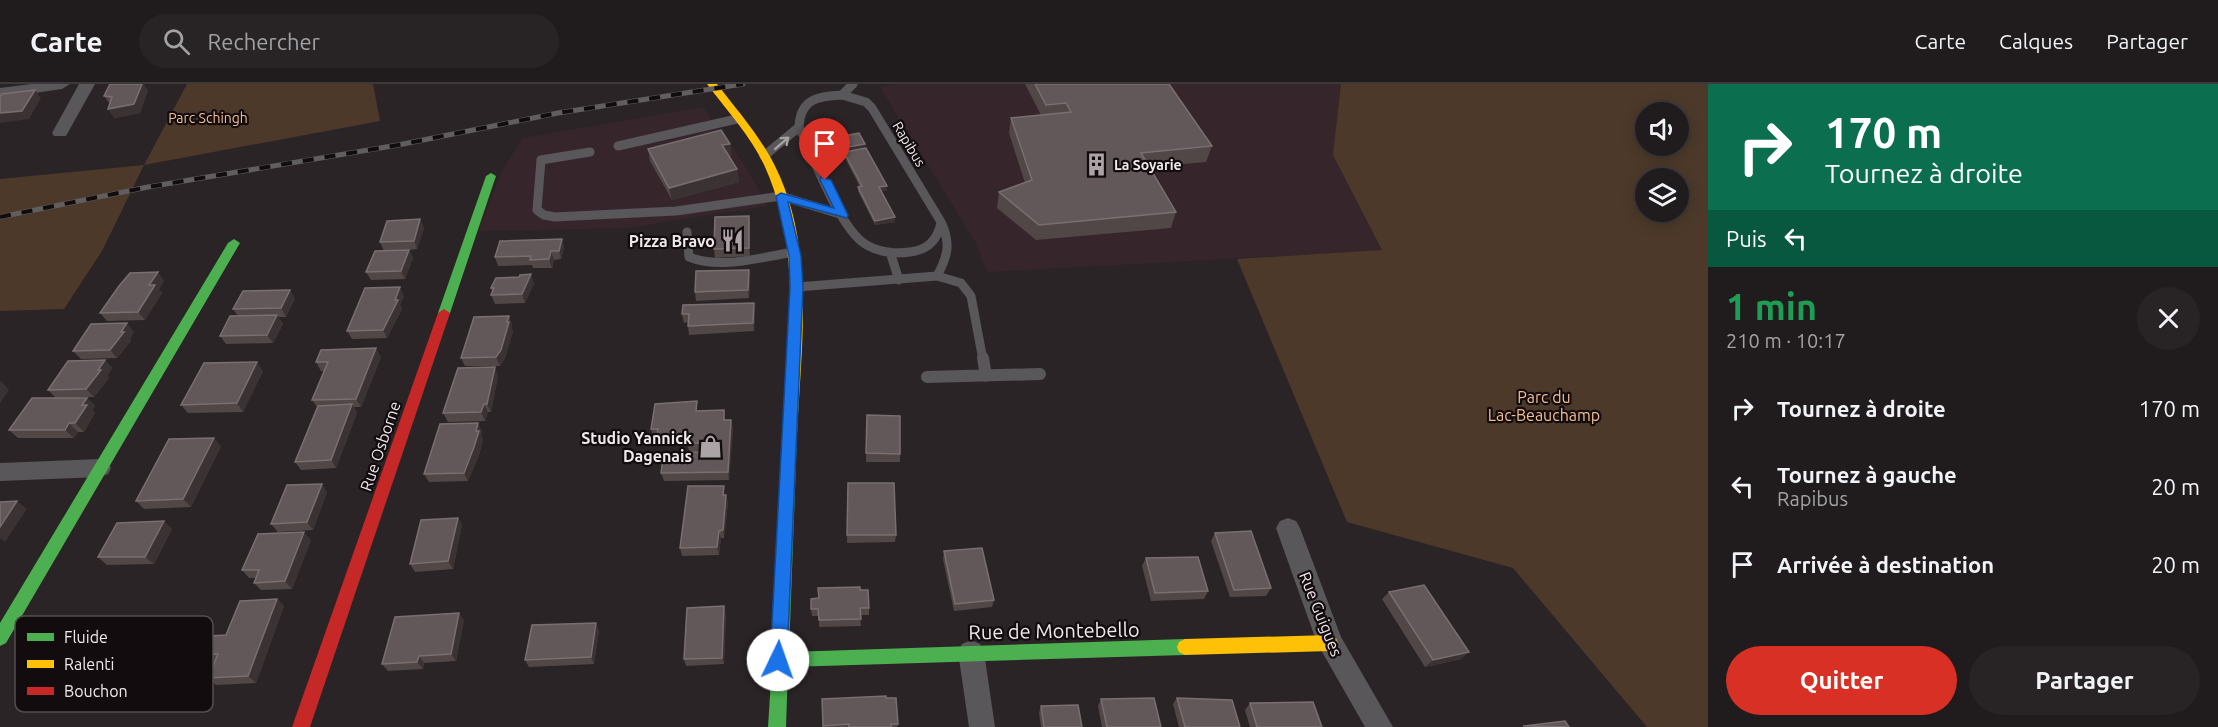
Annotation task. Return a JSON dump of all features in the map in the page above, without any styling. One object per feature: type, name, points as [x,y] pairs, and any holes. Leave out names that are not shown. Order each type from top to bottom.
[{"type":"street","points":[[0,93],[62,84]]},
{"type":"street","points":[[60,132],[87,84]]},
{"type":"street","points":[[712,84],[764,156],[781,196],[794,252],[796,287],[778,660],[777,727]]},
{"type":"street","name":"Rue Osborne","points":[[301,727],[491,176]]},
{"type":"street","points":[[0,638],[234,243]]},
{"type":"street","points":[[0,472],[100,468]]},
{"type":"street","name":"Rue Guigues","points":[[1288,528],[1330,643],[1380,727]]},
{"type":"street","name":"Rue de Montebello","points":[[778,660],[971,652],[1330,643]]},
{"type":"street","points":[[971,652],[982,727]]},
{"type":"lane","points":[[842,95],[853,84]]},
{"type":"lane","name":"Rapibus","points":[[799,127],[798,118],[804,103],[811,99],[842,95],[866,102],[872,108],[948,235],[950,253],[937,276]]},
{"type":"lane","points":[[618,146],[737,119]]},
{"type":"lane","points":[[764,156],[779,146],[799,127],[850,229],[864,243],[890,252],[915,251],[930,245],[940,231],[940,222]]},
{"type":"lane","points":[[590,152],[541,160],[537,210],[544,215],[555,217],[676,211],[781,196],[843,215]]},
{"type":"lane","points":[[687,232],[689,257],[692,259],[709,261],[746,259],[794,252]]},
{"type":"lane","points":[[890,252],[899,280]]},
{"type":"lane","points":[[796,287],[937,276],[961,283],[971,296],[986,376]]},
{"type":"lane","points":[[927,377],[1040,374]]},
{"type":"shaded area","points":[[896,84],[1465,84],[1576,240],[987,272],[976,243],[880,87]]},
{"type":"shaded area","points":[[703,107],[742,161],[768,206],[627,228],[478,231],[502,171],[523,138]]},
{"type":"green space","name":"Parc Schingh","points":[[187,84],[373,84],[380,121],[144,165]]},
{"type":"green space","name":"Parc du Lac-Beauchamp","points":[[1341,84],[1708,84],[1708,727],[1647,727],[1513,568],[1347,522],[1237,259],[1382,250],[1333,155]]},
{"type":"green space","points":[[144,165],[102,251],[64,309],[0,311],[0,179]]},
{"type":"building","points":[[110,84],[142,84],[134,104],[108,109],[112,97],[104,96]]},
{"type":"building","name":"La Soyarie","points":[[1035,84],[1169,84],[1212,146],[1141,153],[1176,212],[1039,225],[999,192],[1032,180],[1011,118],[1071,112],[1066,103],[1046,105]]},
{"type":"building","points":[[35,90],[22,111],[0,113],[2,94]]},
{"type":"building","points":[[721,130],[730,144],[722,145],[737,169],[669,188],[648,149]]},
{"type":"building","points":[[859,133],[865,144],[843,148],[838,137]]},
{"type":"building","points":[[866,148],[887,186],[879,187],[895,217],[875,221],[858,187],[862,186],[844,152]]},
{"type":"building","name":"Pizza Bravo","points":[[749,216],[749,248],[714,249],[715,217]]},
{"type":"building","points":[[420,219],[414,241],[380,242],[387,221]]},
{"type":"building","points":[[562,239],[559,251],[551,251],[549,259],[530,260],[531,256],[495,257],[500,241]]},
{"type":"building","points":[[409,250],[401,271],[366,272],[375,251]]},
{"type":"building","points":[[749,270],[748,290],[695,292],[696,271]]},
{"type":"building","points":[[158,272],[149,285],[155,285],[138,312],[100,313],[130,273]]},
{"type":"building","points":[[531,274],[522,294],[491,295],[494,288],[491,288],[496,278]]},
{"type":"building","points":[[400,287],[395,300],[398,300],[383,330],[347,331],[365,288]]},
{"type":"building","points":[[290,290],[281,308],[233,309],[243,291]]},
{"type":"building","points":[[754,303],[753,323],[688,326],[689,314],[682,314],[683,305]]},
{"type":"building","points":[[277,315],[267,335],[220,336],[230,316]]},
{"type":"building","points":[[509,316],[501,350],[496,357],[461,358],[474,317]]},
{"type":"building","points":[[127,323],[121,332],[124,332],[110,350],[73,351],[91,324]]},
{"type":"building","points":[[376,348],[356,399],[312,400],[328,362],[316,362],[321,350]]},
{"type":"building","points":[[105,360],[98,370],[101,370],[86,389],[48,390],[68,361]]},
{"type":"building","points":[[257,362],[237,403],[181,405],[204,363]]},
{"type":"building","points":[[495,367],[487,404],[484,404],[481,412],[443,413],[458,368]]},
{"type":"building","points":[[32,398],[87,398],[82,405],[87,405],[75,423],[69,423],[65,430],[9,430]]},
{"type":"building","name":"Studio Yannick Dagenais","points":[[697,401],[696,411],[724,410],[724,420],[731,420],[728,472],[661,473],[663,459],[688,458],[689,452],[701,452],[701,443],[687,443],[688,434],[657,435],[658,429],[651,429],[655,404]]},
{"type":"building","points":[[352,404],[331,460],[295,462],[318,406]]},
{"type":"building","points":[[867,415],[900,416],[900,454],[866,453]]},
{"type":"building","points":[[478,423],[476,431],[479,431],[464,473],[424,474],[440,424]]},
{"type":"building","points":[[214,438],[183,499],[136,501],[169,439]]},
{"type":"building","points":[[848,483],[894,483],[896,535],[847,535]]},
{"type":"building","points":[[322,484],[307,522],[271,524],[287,485]]},
{"type":"building","points":[[688,486],[724,486],[723,495],[726,495],[723,530],[719,531],[717,547],[680,548]]},
{"type":"building","points":[[17,501],[0,527],[0,502]]},
{"type":"building","points":[[458,518],[448,561],[410,564],[421,520]]},
{"type":"building","points":[[164,521],[145,557],[98,557],[117,523]]},
{"type":"building","points":[[1251,531],[1271,588],[1234,590],[1215,533]]},
{"type":"building","points":[[304,532],[285,581],[254,583],[259,570],[242,570],[258,534]]},
{"type":"building","points":[[982,548],[994,600],[955,604],[944,551]]},
{"type":"building","points":[[1198,557],[1208,591],[1155,593],[1146,558]]},
{"type":"building","points":[[1424,585],[1469,652],[1433,660],[1389,592]]},
{"type":"building","points":[[860,587],[860,590],[868,590],[869,608],[860,608],[861,619],[819,620],[818,609],[811,609],[811,599],[819,598],[818,588]]},
{"type":"building","points":[[277,599],[248,676],[213,678],[213,666],[218,654],[213,654],[213,636],[226,635],[240,601]]},
{"type":"building","points":[[724,606],[722,658],[684,659],[687,608]]},
{"type":"building","points":[[459,613],[451,654],[419,656],[417,662],[382,664],[395,617]]},
{"type":"building","points":[[596,623],[591,657],[525,660],[532,625]]},
{"type":"building","points":[[886,696],[886,698],[896,698],[898,724],[891,724],[891,727],[849,727],[849,724],[823,726],[822,699]]},
{"type":"building","points":[[1154,698],[1161,727],[1107,727],[1101,699]]},
{"type":"building","points":[[1177,698],[1232,700],[1240,727],[1185,727]]},
{"type":"building","points":[[1313,702],[1322,727],[1257,727],[1250,703]]},
{"type":"building","points":[[1078,705],[1082,727],[1044,727],[1041,706]]},
{"type":"building","points":[[1565,721],[1569,727],[1523,726]]},
{"type":"railway","points":[[0,217],[148,187],[398,145],[558,113],[743,84]]},
{"type":"traffic: fast","points":[[444,313],[491,176]]},
{"type":"traffic: fast","points":[[0,638],[234,243]]},
{"type":"traffic: fast","points":[[777,727],[790,435]]},
{"type":"traffic: fast","points":[[778,660],[1185,647]]},
{"type":"traffic: slow","points":[[712,84],[750,135],[770,167],[782,198],[790,231],[795,265],[796,299],[790,435]]},
{"type":"traffic: slow","points":[[1185,647],[1330,643]]},
{"type":"traffic: jam","points":[[301,727],[444,313]]},
{"type":"place","name":"La Soyarie","points":[[1096,165]]},
{"type":"place","name":"Pizza Bravo","points":[[733,241]]},
{"type":"place","name":"Studio Yannick Dagenais","points":[[710,447]]},
{"type":"route","points":[[778,660],[796,287],[795,256],[781,196],[843,215],[825,180]]}]
